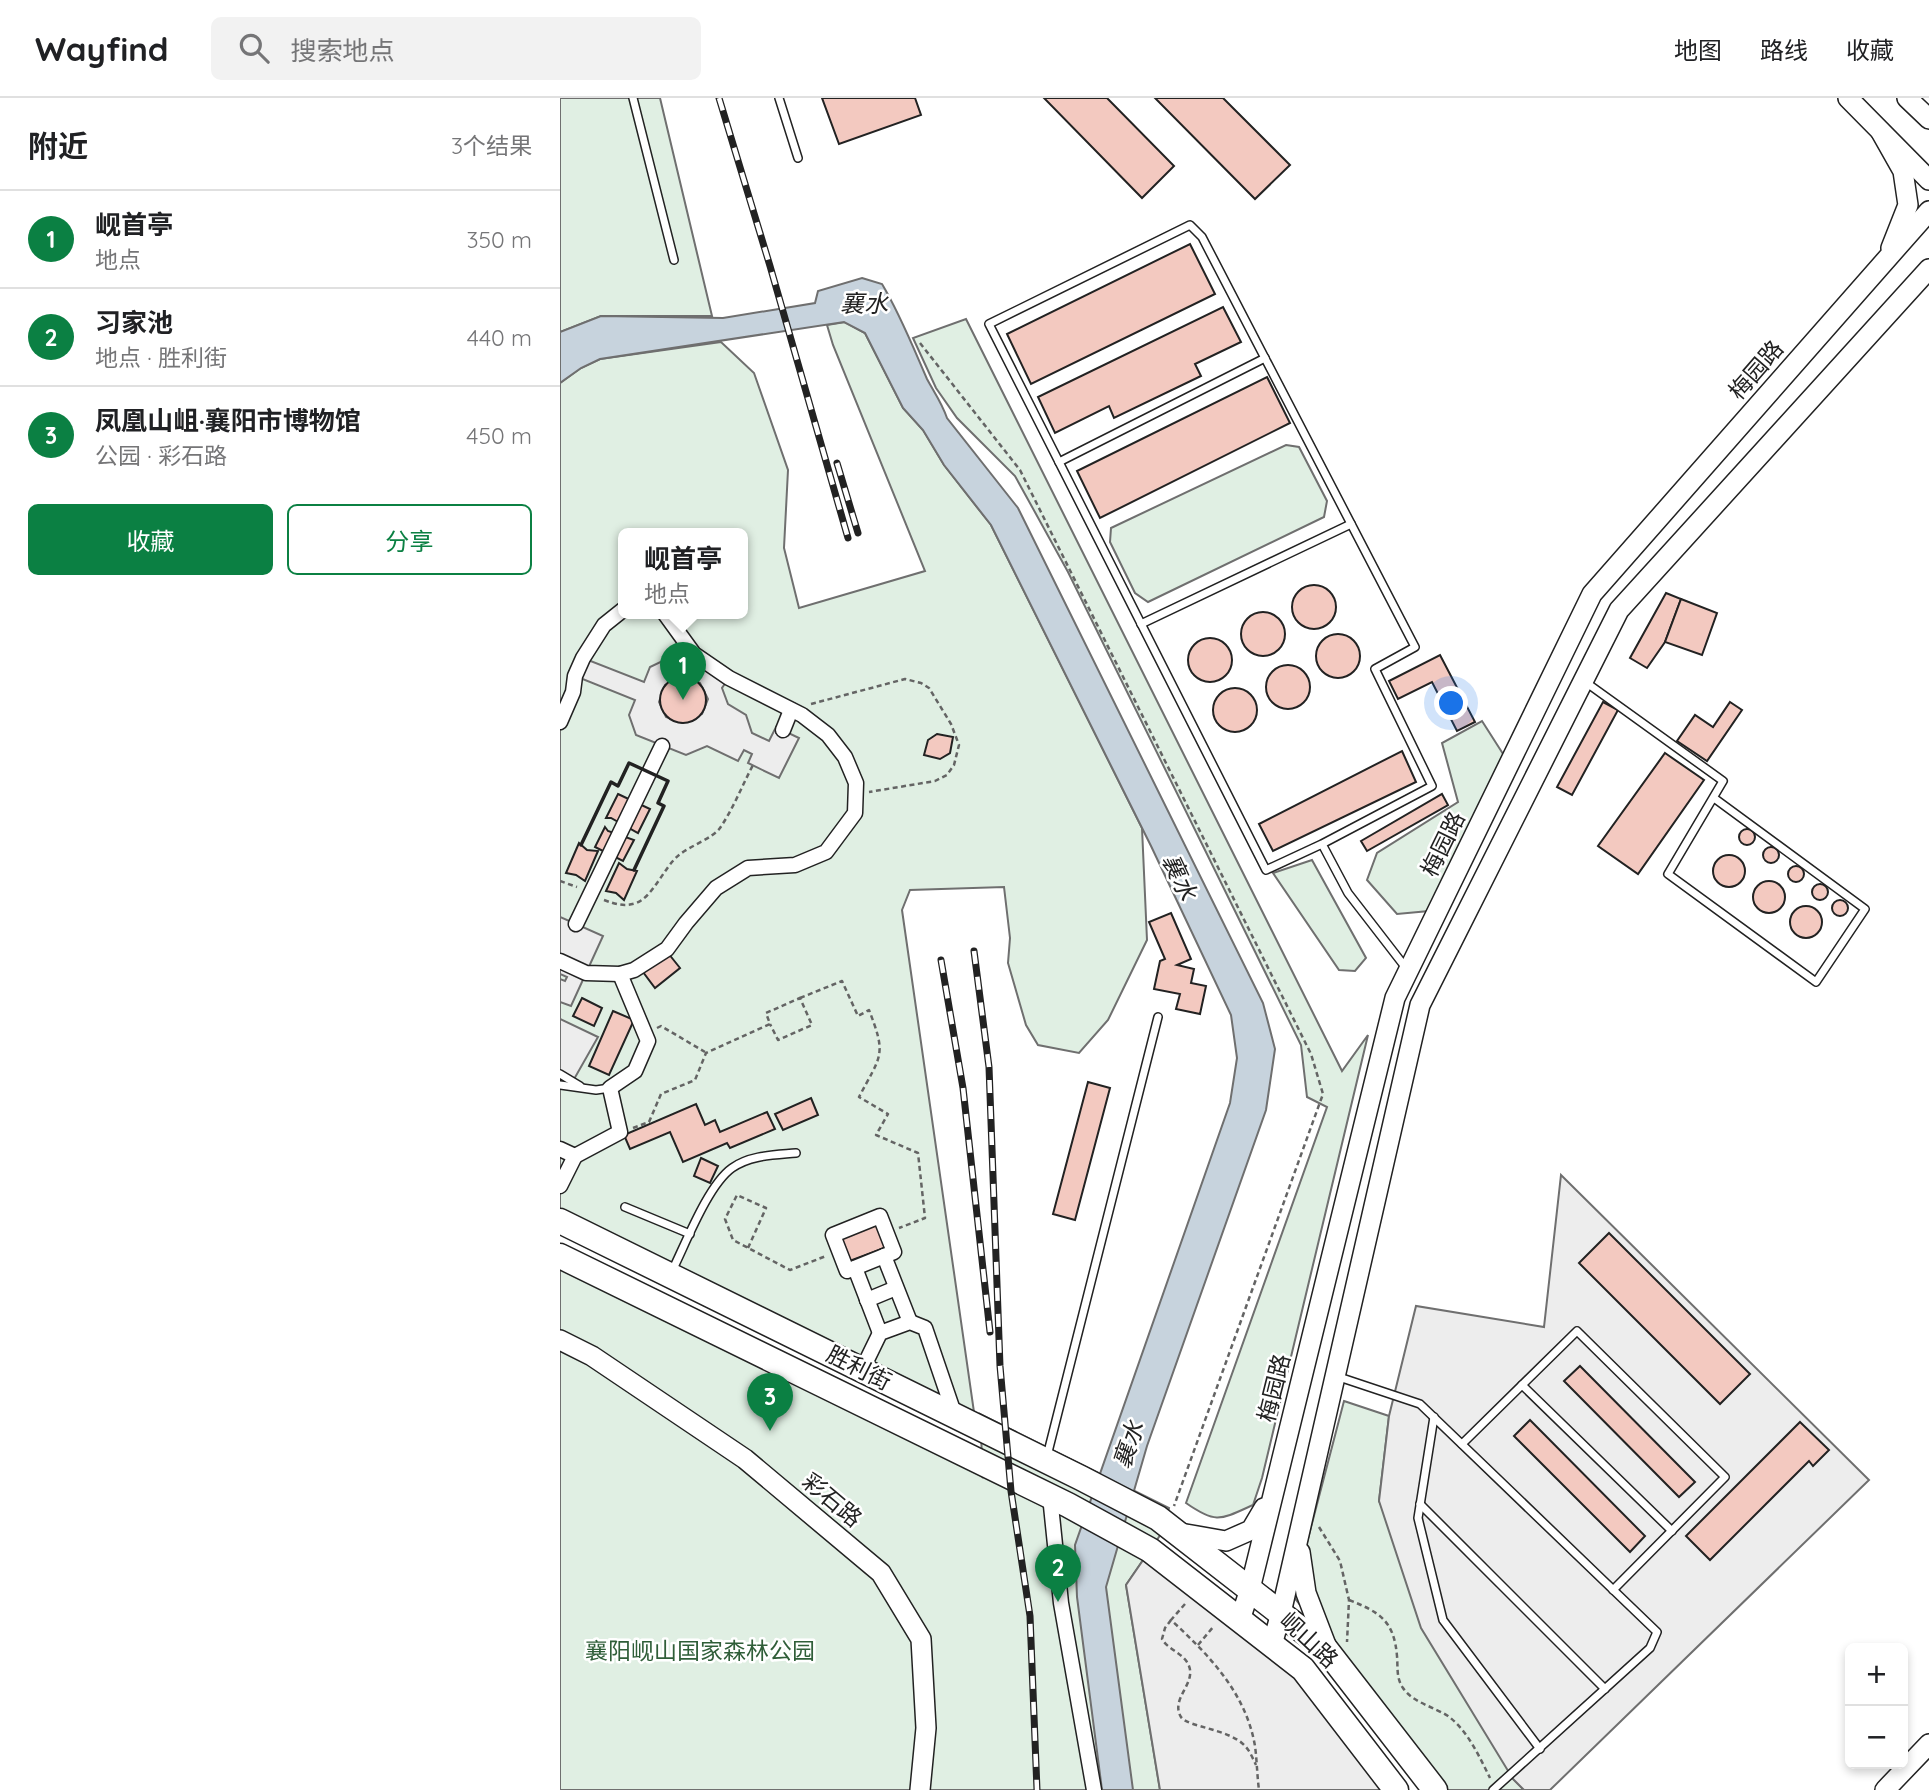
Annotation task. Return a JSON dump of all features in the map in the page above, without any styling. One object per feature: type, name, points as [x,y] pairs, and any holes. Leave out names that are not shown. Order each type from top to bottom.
[{"type":"highway","name":"胜利街","points":[[560,1221],[1081,1478],[1167,1525]]},
{"type":"highway","name":"胜利街","points":[[560,1256],[1059,1501],[1150,1550]]},
{"type":"highway","name":"岘山路","points":[[1167,1525],[1281,1613],[1337,1664],[1435,1790]]},
{"type":"highway","name":"岘山路","points":[[1150,1550],[1303,1669],[1396,1790]]},
{"type":"main road","points":[[1848,98],[1929,180]]},
{"type":"main road","points":[[1908,98],[1929,108]]},
{"type":"main road","points":[[1908,98],[1929,119]]},
{"type":"main road","points":[[1881,132],[1903,171],[1908,205],[1886,260]]},
{"type":"main road","name":"梅园路","points":[[1234,1615],[1250,1589],[1395,998],[1592,594],[1929,211]]},
{"type":"main road","points":[[1272,1645],[1420,1005],[1619,611],[1929,269]]},
{"type":"main road","name":"彩石路","points":[[560,1340],[592,1356],[745,1459],[881,1573],[921,1639],[926,1728],[920,1790]]},
{"type":"main road","points":[[1167,1525],[1226,1541],[1251,1530],[1273,1493]]},
{"type":"main road","points":[[1298,1541],[1306,1593],[1337,1664]]},
{"type":"main road","points":[[1885,1790],[1929,1744]]},
{"type":"street","points":[[560,722],[583,658],[604,625],[618,614]]},
{"type":"street","points":[[560,961],[586,973],[620,974],[634,971],[667,949],[716,888],[748,868],[795,865],[826,852],[855,813],[856,783],[845,757],[828,735],[802,715],[729,678],[694,654],[669,619]]},
{"type":"street","points":[[783,730],[791,710]]},
{"type":"street","points":[[576,924],[662,746]]},
{"type":"street","points":[[560,1186],[575,1156],[620,1132],[610,1088],[635,1070],[648,1041],[620,974]]},
{"type":"street","points":[[560,1149],[575,1156]]},
{"type":"street","points":[[880,1216],[887,1234],[894,1252],[847,1271],[833,1235],[880,1216]]},
{"type":"street","points":[[884,1256],[910,1322]]},
{"type":"street","points":[[855,1268],[880,1333]]},
{"type":"street","points":[[867,1300],[896,1288]]},
{"type":"street","points":[[862,1370],[880,1333],[910,1322],[925,1328],[955,1416]]},
{"type":"street","points":[[1059,1501],[1061,1603],[1094,1790]]},
{"type":"lane","points":[[634,98],[674,260]]},
{"type":"lane","points":[[779,98],[798,158]]},
{"type":"lane","points":[[1190,225],[1202,237],[1415,647],[1375,669],[1432,786],[1266,870],[1059,463],[989,324],[1190,225]]},
{"type":"lane","points":[[1059,463],[1265,358]]},
{"type":"lane","points":[[1141,624],[1351,524]]},
{"type":"lane","points":[[1584,681],[1723,781],[1668,874],[1816,982],[1865,909],[1714,798]]},
{"type":"lane","points":[[1322,844],[1348,894],[1408,971]]},
{"type":"lane","points":[[1046,1461],[1158,1017]]},
{"type":"lane","points":[[560,1074],[584,1088]]},
{"type":"lane","points":[[560,1085],[596,1090],[610,1088]]},
{"type":"lane","points":[[670,1275],[716,1182],[734,1167],[755,1158],[796,1153]]},
{"type":"lane","points":[[625,1207],[690,1234]]},
{"type":"lane","points":[[1462,1444],[1577,1331],[1725,1477],[1613,1590]]},
{"type":"lane","points":[[1335,1376],[1420,1404],[1657,1632],[1650,1647],[1494,1789]]},
{"type":"lane","points":[[1522,1385],[1672,1531]]},
{"type":"lane","points":[[1434,1417],[1418,1518],[1443,1620],[1540,1749]]},
{"type":"lane","points":[[1420,1504],[1605,1689]]},
{"type":"path","points":[[920,343],[1020,470],[1311,1054],[1323,1094],[1167,1525]]},
{"type":"path","points":[[791,710],[905,679],[929,688],[951,724],[959,745],[954,765],[947,775],[934,781],[855,795]]},
{"type":"path","points":[[560,881],[574,885],[589,895],[622,906],[638,903],[648,895],[665,869],[679,855],[719,830],[753,765]]},
{"type":"path","points":[[800,998],[812,1025],[778,1041],[766,1013],[800,998],[842,981],[858,1016],[869,1010],[881,1041],[880,1057],[859,1097],[888,1114],[876,1135],[918,1153],[925,1218],[887,1234]]},
{"type":"path","points":[[620,1132],[649,1122],[661,1094],[695,1080],[706,1053],[770,1024]]},
{"type":"path","points":[[645,1035],[661,1026],[706,1053]]},
{"type":"path","points":[[748,1248],[766,1208],[737,1195],[726,1219],[733,1240],[748,1248],[790,1270],[839,1251]]},
{"type":"path","points":[[1306,1505],[1340,1561],[1349,1600],[1337,1664]]},
{"type":"path","points":[[1198,1588],[1165,1628],[1162,1639],[1166,1646],[1182,1656],[1189,1665],[1190,1679],[1178,1706],[1180,1716],[1186,1723],[1211,1728],[1234,1737],[1246,1747],[1256,1766]]},
{"type":"path","points":[[1349,1600],[1377,1612],[1392,1632],[1398,1674],[1403,1688],[1413,1698],[1449,1717],[1470,1741],[1494,1789]]},
{"type":"path","points":[[1198,1645],[1234,1615]]},
{"type":"path","points":[[1171,1620],[1198,1645],[1232,1686],[1247,1716],[1255,1745],[1259,1790]]},
{"type":"green space","points":[[560,98],[660,98],[712,316],[601,316],[560,332]]},
{"type":"green space","points":[[966,319],[1342,1071],[1368,1035],[1262,1478],[1253,1505],[1218,1518],[1204,1514],[1186,1503],[1327,1107],[1307,1097],[1301,1045],[1068,572],[1015,476],[957,418],[936,388],[913,338]]},
{"type":"green space","points":[[845,322],[865,333],[903,408],[923,430],[944,465],[991,525],[1142,828],[1147,940],[1108,1020],[1079,1053],[1038,1045],[1026,1025],[1008,963],[1010,938],[1004,887],[910,890],[902,910],[976,1426],[560,1221],[560,383],[600,359],[721,342],[754,373],[788,470],[784,548],[799,608],[925,571],[827,325]]},
{"type":"green space","points":[[1286,445],[1299,447],[1327,501],[1324,517],[1148,602],[1135,593],[1110,542],[1111,528]]},
{"type":"green space","points":[[1482,721],[1505,757],[1429,911],[1397,914],[1367,880],[1377,853],[1458,802],[1442,743]]},
{"type":"green space","points":[[1312,860],[1366,958],[1355,971],[1339,970],[1273,873]]},
{"type":"green space","name":"襄阳岘山国家森林公园","points":[[560,1256],[974,1459],[983,1478],[980,1414],[1169,1508],[1163,1531],[1126,1585],[1160,1790],[560,1790]]},
{"type":"green space","points":[[1344,1401],[1389,1416],[1379,1501],[1513,1779],[1524,1790],[1448,1790],[1293,1596]]},
{"type":"shaded area","points":[[681,635],[729,678],[722,688],[728,704],[746,715],[752,733],[769,741],[776,727],[799,738],[779,778],[748,763],[752,754],[744,750],[738,761],[707,746],[686,755],[636,735],[629,715],[635,700],[575,676],[583,658],[644,682],[650,667],[669,658]],"holes":[[[684,676],[700,683],[708,699],[702,714],[682,723],[666,717],[659,702],[665,685]]]},
{"type":"shaded area","points":[[560,917],[603,936],[571,1006],[560,1002],[560,979],[565,981],[567,977],[560,974]]},
{"type":"shaded area","points":[[560,1019],[598,1037],[573,1081],[560,1074]]},
{"type":"shaded area","points":[[1561,1175],[1869,1480],[1550,1790],[1524,1790],[1513,1779],[1421,1628],[1379,1501],[1389,1416],[1416,1306],[1544,1327]]},
{"type":"shaded area","points":[[1150,1550],[1303,1669],[1396,1790],[1160,1790],[1126,1585]]},
{"type":"water","name":"襄水","points":[[862,278],[882,284],[947,418],[1018,508],[1263,1003],[1275,1049],[1266,1110],[1147,1446],[1106,1587],[1133,1790],[1102,1790],[1077,1597],[1075,1545],[1230,1103],[1237,1058],[1231,1015],[1151,846],[991,525],[944,465],[923,430],[903,408],[865,333],[844,322],[600,359],[560,383],[560,332],[601,316],[723,318],[815,303],[818,291]]},
{"type":"building","points":[[822,98],[915,98],[921,115],[839,144]]},
{"type":"building","points":[[1044,98],[1107,98],[1174,166],[1142,198]]},
{"type":"building","points":[[1155,98],[1223,98],[1290,165],[1255,199]]},
{"type":"building","points":[[1190,244],[1215,294],[1031,384],[1007,334]]},
{"type":"building","points":[[1223,307],[1241,342],[1195,364],[1201,376],[1114,418],[1109,406],[1055,433],[1038,397]]},
{"type":"building","points":[[1267,377],[1290,423],[1100,518],[1077,471]]},
{"type":"building","points":[[1314,585],[1323,586],[1330,591],[1335,598],[1335,616],[1330,623],[1323,628],[1314,629],[1305,628],[1298,623],[1293,616],[1292,607],[1293,598],[1298,591],[1305,586]]},
{"type":"building","points":[[1666,593],[1681,599],[1665,642],[1647,668],[1630,658]]},
{"type":"building","points":[[1681,599],[1717,613],[1702,655],[1665,642]]},
{"type":"building","points":[[1263,612],[1272,613],[1279,618],[1284,625],[1284,643],[1279,650],[1272,655],[1263,656],[1254,655],[1247,650],[1242,643],[1241,634],[1242,625],[1247,618],[1254,613]]},
{"type":"building","points":[[1338,634],[1347,635],[1354,640],[1359,647],[1359,665],[1354,672],[1347,677],[1338,678],[1329,677],[1322,672],[1317,665],[1316,656],[1317,647],[1322,640],[1329,635]]},
{"type":"building","points":[[1210,638],[1219,639],[1226,644],[1231,651],[1231,669],[1226,676],[1219,681],[1210,682],[1201,681],[1194,676],[1189,669],[1188,660],[1189,651],[1194,644],[1201,639]]},
{"type":"building","points":[[1440,655],[1475,722],[1457,731],[1432,682],[1398,699],[1389,681]]},
{"type":"building","points":[[1288,665],[1297,666],[1304,671],[1309,678],[1309,696],[1304,703],[1297,708],[1288,709],[1279,708],[1272,703],[1267,696],[1266,687],[1267,678],[1272,671],[1279,666]]},
{"type":"building","points":[[683,677],[699,684],[706,700],[699,716],[683,723],[667,716],[660,700],[667,684]]},
{"type":"building","points":[[1235,688],[1244,689],[1251,694],[1256,701],[1256,719],[1251,726],[1244,731],[1235,732],[1226,731],[1219,726],[1214,719],[1213,710],[1214,701],[1219,694],[1226,689]]},
{"type":"building","points":[[1603,702],[1618,710],[1572,795],[1557,787]]},
{"type":"building","points":[[1730,702],[1742,710],[1707,761],[1677,741],[1695,715],[1713,727]]},
{"type":"building","points":[[937,734],[953,737],[950,753],[940,759],[924,755],[928,740]]},
{"type":"building","points":[[1402,751],[1416,782],[1273,851],[1259,824]]},
{"type":"building","points":[[1665,753],[1704,780],[1638,874],[1598,846]]},
{"type":"building","points":[[618,794],[650,809],[638,833],[611,818],[606,818]]},
{"type":"building","points":[[1442,794],[1448,805],[1367,851],[1361,841]]},
{"type":"building","points":[[605,827],[608,831],[634,840],[623,861],[595,847]]},
{"type":"building","points":[[1747,829],[1755,837],[1747,845],[1739,837]]},
{"type":"building","points":[[579,843],[587,850],[598,851],[585,881],[566,873]]},
{"type":"building","points":[[1771,847],[1779,855],[1771,863],[1763,855]]},
{"type":"building","points":[[1729,855],[1740,860],[1745,871],[1740,882],[1729,887],[1718,882],[1713,871],[1718,860]]},
{"type":"building","points":[[619,863],[627,869],[637,871],[624,900],[616,893],[606,891]]},
{"type":"building","points":[[1796,866],[1804,874],[1796,882],[1788,874]]},
{"type":"building","points":[[1769,881],[1780,886],[1785,897],[1780,908],[1769,913],[1758,908],[1753,897],[1758,886]]},
{"type":"building","points":[[1820,884],[1828,892],[1820,900],[1812,892]]},
{"type":"building","points":[[1840,900],[1848,908],[1840,916],[1832,908]]},
{"type":"building","points":[[1806,906],[1817,911],[1822,922],[1817,933],[1806,938],[1795,933],[1790,922],[1795,911]]},
{"type":"building","points":[[1171,913],[1191,959],[1177,965],[1194,969],[1191,983],[1206,986],[1200,1014],[1176,1009],[1180,994],[1154,989],[1160,961],[1165,959],[1149,922]]},
{"type":"building","points":[[668,953],[680,968],[655,988],[643,972]]},
{"type":"building","points":[[582,998],[602,1008],[594,1026],[573,1016]]},
{"type":"building","points":[[613,1011],[634,1020],[609,1075],[589,1066]]},
{"type":"building","points":[[1088,1082],[1110,1088],[1075,1220],[1053,1214]]},
{"type":"building","points":[[811,1098],[818,1115],[783,1130],[775,1114]]},
{"type":"building","points":[[696,1104],[705,1125],[715,1120],[720,1132],[767,1112],[775,1129],[730,1148],[727,1143],[683,1162],[670,1132],[630,1149],[624,1135]]},
{"type":"building","points":[[701,1158],[718,1166],[710,1183],[694,1176]]},
{"type":"building","points":[[878,1224],[887,1247],[847,1262],[838,1240]]},
{"type":"building","points":[[1609,1233],[1750,1374],[1720,1404],[1579,1263]]},
{"type":"building","points":[[1580,1366],[1695,1482],[1679,1497],[1564,1381]]},
{"type":"building","points":[[1530,1420],[1645,1536],[1630,1552],[1514,1436]]},
{"type":"building","points":[[1800,1422],[1829,1450],[1813,1466],[1809,1461],[1710,1560],[1686,1536]]},
{"type":"railway","points":[[719,98],[848,538]]},
{"type":"railway","points":[[837,463],[858,533]]},
{"type":"railway","points":[[974,951],[989,1067],[1000,1366],[1011,1491],[1030,1616],[1037,1790]]},
{"type":"railway","points":[[941,960],[963,1088],[990,1332]]},
{"type":"wall","points":[[581,845],[611,782],[618,786],[629,763],[668,781],[658,803],[664,806],[634,870]]},
{"type":"place","name":"岘首亭","points":[[683,700]]},
{"type":"place","name":"凤凰山岨·襄阳市博物馆","points":[[770,1431]]},
{"type":"place","name":"习家池","points":[[1058,1602]]}]
